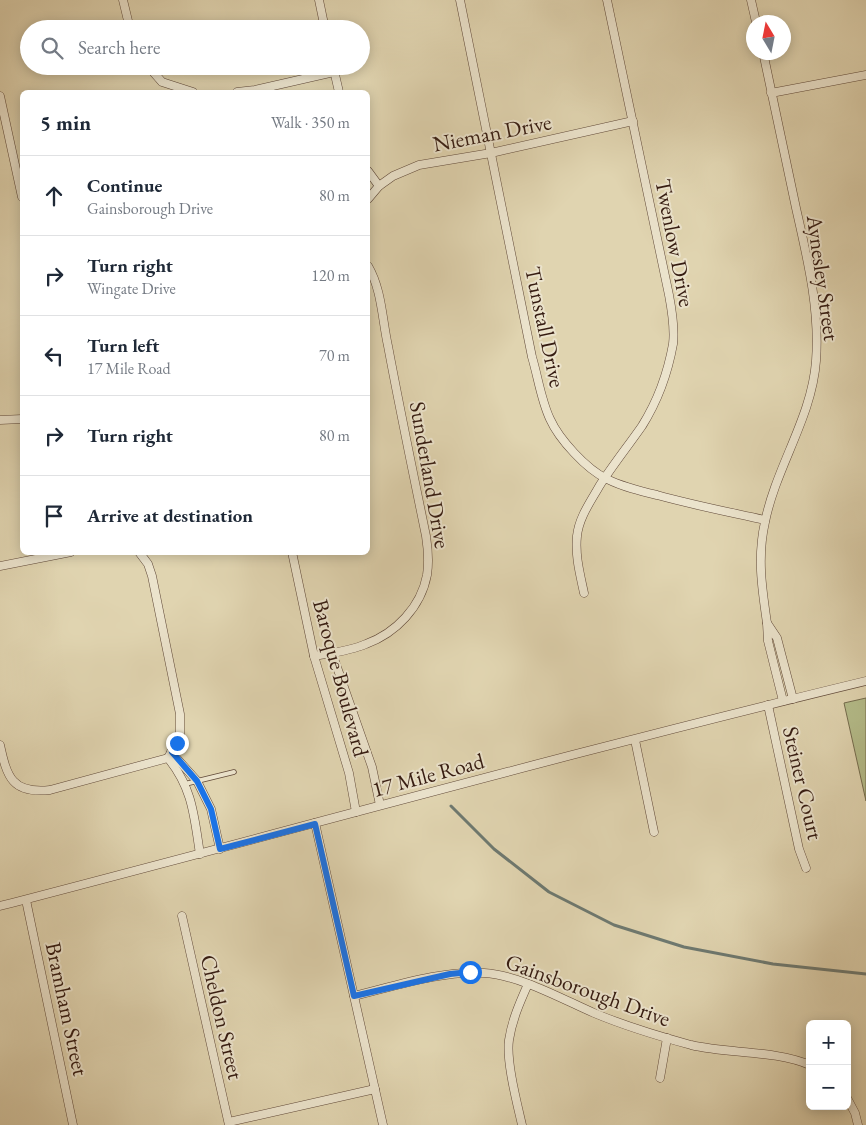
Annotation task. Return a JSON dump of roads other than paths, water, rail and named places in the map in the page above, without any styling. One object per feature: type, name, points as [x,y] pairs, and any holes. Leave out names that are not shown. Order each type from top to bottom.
[{"type":"street","points":[[123,0],[128,20]]},
{"type":"street","points":[[319,0],[323,20]]},
{"type":"street","name":"Tunstall Drive","points":[[460,0],[532,356],[544,404],[555,430],[582,461],[605,478],[629,488],[663,497],[765,520]]},
{"type":"street","name":"Twenlow Drive","points":[[584,593],[577,561],[577,536],[580,520],[605,478],[643,424],[652,407],[666,370],[673,344],[669,295],[607,0]]},
{"type":"street","points":[[751,0],[754,15]]},
{"type":"street","name":"Aynesley Street","points":[[764,60],[807,259],[817,332],[816,362],[810,391],[800,423],[783,465],[765,520],[761,540],[760,578],[768,641],[783,701]]},
{"type":"street","points":[[156,75],[162,82],[187,90]]},
{"type":"street","points":[[255,90],[311,75]]},
{"type":"street","points":[[335,75],[338,90]]},
{"type":"street","points":[[771,94],[866,75]]},
{"type":"street","points":[[0,96],[20,188]]},
{"type":"street","name":"Nieman Drive","points":[[370,197],[379,186],[394,176],[419,165],[491,153],[633,121]]},
{"type":"street","points":[[370,174],[379,186]]},
{"type":"street","name":"Sunderland Drive","points":[[314,656],[365,645],[392,630],[414,606],[422,591],[427,575],[428,555],[426,536],[387,343],[380,297],[370,270]]},
{"type":"street","points":[[0,420],[20,419]]},
{"type":"street","points":[[0,566],[56,555]]},
{"type":"street","points":[[0,745],[9,778],[16,784],[38,792],[170,755],[180,735],[180,714],[152,576],[148,564],[141,555]]},
{"type":"street","name":"Baroque Boulevard","points":[[293,555],[314,656],[349,773],[356,812]]},
{"type":"street","name":"Aynesley Street","points":[[767,623],[777,638],[793,699]]},
{"type":"street","name":"Baroque Boulevard","points":[[332,653],[372,767],[380,805]]},
{"type":"street","name":"17 Mile Road","points":[[0,906],[315,824],[380,805],[866,681]]},
{"type":"street","name":"Steiner Court","points":[[768,705],[799,849],[806,868]]},
{"type":"street","points":[[635,740],[654,832]]},
{"type":"street","points":[[170,755],[197,781],[211,809],[220,849]]},
{"type":"street","points":[[170,755],[185,784],[194,813],[200,854]]},
{"type":"street","points":[[315,824],[383,1125]]},
{"type":"street","name":"Bramham Street","points":[[26,900],[73,1125]]},
{"type":"street","name":"Cheldon Street","points":[[182,916],[229,1123]]},
{"type":"street","name":"Gainsborough Drive","points":[[354,996],[450,974],[470,972],[500,975],[528,984],[616,1021],[667,1038],[730,1052],[797,1059],[806,1063]]},
{"type":"street","points":[[522,1125],[514,1090],[508,1042],[513,1021],[528,984]]},
{"type":"street","points":[[660,1078],[667,1038]]},
{"type":"street","points":[[229,1123],[375,1089]]},
{"type":"street","points":[[851,1106],[858,1125]]},
{"type":"lane","points":[[185,784],[234,772]]},
{"type":"waterway","points":[[451,806],[494,849],[549,892],[614,925],[684,947],[773,964],[866,974]]}]
